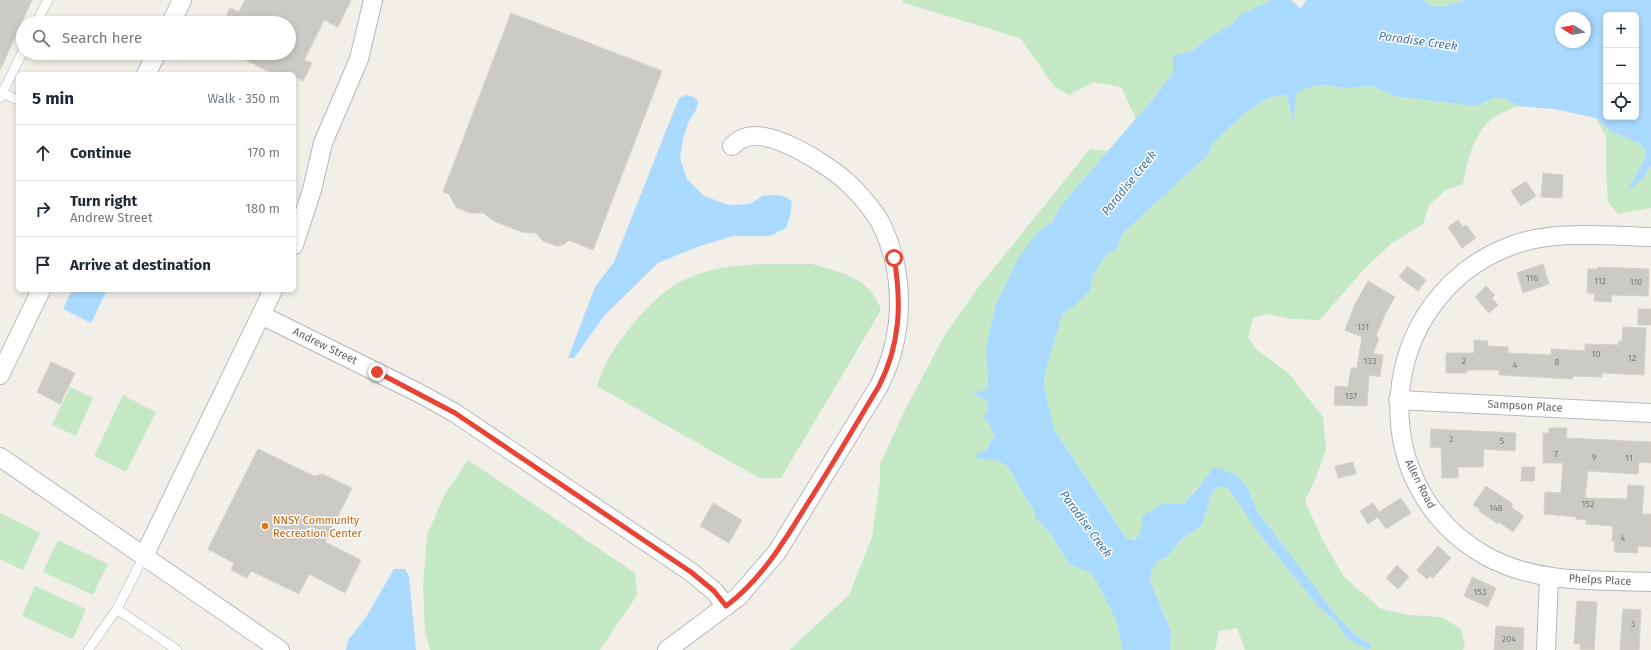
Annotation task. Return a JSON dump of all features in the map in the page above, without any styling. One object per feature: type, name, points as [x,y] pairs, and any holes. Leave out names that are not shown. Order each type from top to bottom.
[{"type":"street","points":[[174,16],[182,0]]},
{"type":"street","points":[[296,239],[312,190],[323,142],[359,59],[373,0]]},
{"type":"street","points":[[147,72],[153,60]]},
{"type":"street","points":[[667,650],[738,597],[778,552],[879,386],[893,352],[899,310],[898,285],[894,258],[887,238],[876,216],[846,182],[825,165],[781,142],[752,136],[742,138],[732,146]]},
{"type":"street","name":"Allen Road","points":[[1549,578],[1520,571],[1486,556],[1462,540],[1437,516],[1409,465],[1402,441],[1398,400],[1403,367],[1414,336],[1432,305],[1447,288],[1490,255],[1509,246],[1548,238],[1590,235],[1651,238]]},
{"type":"street","points":[[0,375],[40,292]]},
{"type":"street","points":[[144,556],[272,292]]},
{"type":"street","name":"Andrew Street","points":[[261,315],[419,393],[455,413],[691,572],[714,591],[726,606]]},
{"type":"street","name":"Sampson Place","points":[[1398,400],[1651,412]]},
{"type":"street","points":[[0,457],[280,650]]},
{"type":"street","points":[[1546,650],[1549,578]]},
{"type":"street","name":"Phelps Place","points":[[1549,578],[1651,582]]},
{"type":"lane","points":[[40,16],[48,0]]},
{"type":"lane","points":[[16,99],[1,95],[18,60]]},
{"type":"lane","points":[[88,650],[117,609],[144,556]]},
{"type":"lane","points":[[117,609],[177,650]]},
{"type":"green space","points":[[904,0],[1271,0],[1241,14],[1232,24],[1210,37],[1193,50],[1173,56],[1173,73],[1136,119],[1121,87],[1094,82],[1069,95],[1054,86],[1020,38],[901,2]]},
{"type":"green space","points":[[1424,0],[1464,0],[1454,4],[1438,7],[1428,4]]},
{"type":"green space","points":[[1323,85],[1347,88],[1372,86],[1394,96],[1475,106],[1495,98],[1504,98],[1518,106],[1496,116],[1482,129],[1469,156],[1463,184],[1446,190],[1429,205],[1423,224],[1392,243],[1363,270],[1320,320],[1293,319],[1267,314],[1253,318],[1248,337],[1256,349],[1289,374],[1323,417],[1326,449],[1317,475],[1305,501],[1321,537],[1344,577],[1381,609],[1409,615],[1441,617],[1461,629],[1465,646],[1463,650],[1369,650],[1371,645],[1355,635],[1337,616],[1258,512],[1247,487],[1214,466],[1209,477],[1194,490],[1184,504],[1162,504],[1134,540],[1126,538],[1054,429],[1044,385],[1045,372],[1063,313],[1073,307],[1090,291],[1093,275],[1108,253],[1117,248],[1122,234],[1208,155],[1213,143],[1247,111],[1270,97],[1287,95],[1292,123],[1296,94],[1303,89]]},
{"type":"green space","points":[[1596,118],[1610,131],[1637,142],[1644,150],[1646,156],[1628,190],[1643,179],[1651,166],[1651,208],[1618,214],[1608,202],[1606,137]]},
{"type":"green space","points":[[1090,149],[1108,151],[1059,208],[1053,221],[1037,233],[986,347],[988,387],[986,390],[973,393],[987,401],[988,422],[994,435],[987,449],[978,453],[999,461],[1008,467],[1035,513],[1053,537],[1068,563],[1092,573],[1111,609],[1118,627],[1122,650],[789,650],[849,595],[872,537],[880,481],[880,464],[905,410],[943,338],[977,289]]},
{"type":"green space","points":[[763,264],[812,264],[834,270],[854,278],[863,284],[876,299],[881,310],[781,478],[759,478],[597,386],[607,362],[625,335],[654,301],[676,284],[715,269]]},
{"type":"green space","points":[[70,387],[93,398],[76,436],[52,425]]},
{"type":"green space","points":[[123,395],[156,412],[126,472],[94,456]]},
{"type":"green space","points":[[468,460],[635,573],[637,595],[600,650],[430,650],[425,630],[423,587],[427,535],[444,496]]},
{"type":"green space","points":[[1217,487],[1228,488],[1263,539],[1318,606],[1337,623],[1346,638],[1368,650],[1245,650],[1237,628],[1219,631],[1215,650],[1170,650],[1171,631],[1150,581],[1151,571],[1156,562],[1168,556],[1180,542],[1202,525],[1211,495]]},
{"type":"green space","points":[[0,513],[40,533],[23,570],[0,559]]},
{"type":"green space","points":[[58,540],[108,564],[93,595],[43,572]]},
{"type":"green space","points":[[35,586],[86,609],[73,639],[22,616]]},
{"type":"water","name":"Paradise Creek","points":[[1271,0],[1291,0],[1301,9],[1306,0],[1424,0],[1428,4],[1438,7],[1454,4],[1464,0],[1651,0],[1651,166],[1643,179],[1627,191],[1646,156],[1645,150],[1640,144],[1610,131],[1596,118],[1554,109],[1518,106],[1504,98],[1495,98],[1475,106],[1394,96],[1372,86],[1347,88],[1323,85],[1303,89],[1296,94],[1293,125],[1287,95],[1270,97],[1247,111],[1213,143],[1208,155],[1122,234],[1117,249],[1108,253],[1093,275],[1090,291],[1073,307],[1063,313],[1045,372],[1044,385],[1054,429],[1126,538],[1134,540],[1139,535],[1141,530],[1142,516],[1162,504],[1184,504],[1204,481],[1213,466],[1236,475],[1247,487],[1258,512],[1337,616],[1355,635],[1372,645],[1368,650],[1346,638],[1337,623],[1318,606],[1263,539],[1228,488],[1217,487],[1211,495],[1202,525],[1180,541],[1168,556],[1156,562],[1151,571],[1150,581],[1171,631],[1170,650],[1122,650],[1118,627],[1111,609],[1092,574],[1068,563],[1053,537],[1039,520],[1035,520],[1035,513],[1008,467],[999,461],[976,458],[978,453],[987,449],[994,435],[988,422],[983,418],[988,409],[987,401],[972,393],[985,390],[988,387],[986,347],[996,305],[1018,258],[1037,233],[1053,221],[1059,208],[1151,101],[1173,73],[1173,56],[1193,50],[1210,37],[1232,24],[1241,14]]},
{"type":"water","points":[[686,95],[694,97],[698,101],[696,110],[688,123],[683,139],[680,158],[687,179],[704,196],[729,205],[750,204],[763,196],[778,195],[785,197],[792,201],[790,216],[786,228],[770,236],[733,236],[697,247],[658,263],[604,316],[574,358],[568,358],[595,287],[614,262],[679,98]]},
{"type":"water","points":[[71,292],[106,292],[91,323],[63,309]]},
{"type":"water","points":[[394,569],[405,569],[409,576],[416,650],[346,650],[348,640],[365,619]]},
{"type":"building","points":[[0,0],[32,0],[25,16],[16,16],[16,35],[0,70]]},
{"type":"building","points":[[245,0],[351,0],[338,27],[324,20],[304,60],[312,63],[303,81],[296,77],[296,72],[270,72],[245,60],[296,60],[296,16],[226,16],[230,8],[239,12]]},
{"type":"building","points":[[511,13],[662,71],[593,250],[569,240],[565,244],[557,246],[543,241],[536,233],[522,232],[496,222],[483,213],[470,213],[456,207],[449,194],[443,192]]},
{"type":"building","points":[[1543,173],[1563,175],[1562,198],[1541,197]]},
{"type":"building","points":[[1526,181],[1536,196],[1521,206],[1511,191]]},
{"type":"building","points":[[1458,220],[1463,227],[1466,225],[1476,238],[1462,248],[1448,227]]},
{"type":"building","points":[[1543,264],[1549,284],[1523,293],[1517,273]]},
{"type":"building","points":[[1407,266],[1426,280],[1418,291],[1399,277]]},
{"type":"building","points":[[1598,267],[1649,269],[1648,296],[1612,295],[1611,302],[1594,301],[1595,294],[1587,293],[1588,269],[1597,269]]},
{"type":"building","points":[[1368,281],[1395,297],[1386,312],[1376,336],[1379,338],[1373,354],[1383,355],[1380,377],[1369,375],[1367,406],[1334,405],[1335,386],[1348,387],[1351,368],[1357,368],[1362,337],[1345,330],[1355,304]]},
{"type":"building","points":[[1486,286],[1495,295],[1492,298],[1498,305],[1489,313],[1475,297]]},
{"type":"building","points":[[1638,309],[1651,309],[1651,325],[1638,325]]},
{"type":"building","points":[[1623,327],[1646,328],[1644,375],[1602,373],[1602,377],[1573,376],[1572,379],[1499,375],[1499,370],[1467,370],[1467,373],[1446,373],[1446,353],[1474,353],[1474,340],[1488,341],[1488,346],[1508,347],[1508,353],[1551,355],[1551,349],[1585,351],[1585,344],[1619,345],[1619,341],[1622,341]]},
{"type":"building","points":[[51,362],[75,373],[60,404],[37,392]]},
{"type":"building","points":[[1549,428],[1567,428],[1566,438],[1651,442],[1651,463],[1639,462],[1638,474],[1588,471],[1585,498],[1627,499],[1628,485],[1644,486],[1642,514],[1651,514],[1651,547],[1638,546],[1637,553],[1614,552],[1615,541],[1612,541],[1613,526],[1586,524],[1587,520],[1576,519],[1576,517],[1544,514],[1545,492],[1561,493],[1563,463],[1543,463],[1543,433],[1549,433]]},
{"type":"building","points":[[1431,429],[1516,433],[1515,451],[1484,449],[1483,467],[1458,467],[1458,478],[1442,478],[1441,448],[1430,447]]},
{"type":"building","points":[[258,449],[314,476],[322,474],[352,488],[325,542],[361,560],[345,593],[309,574],[299,594],[251,571],[247,578],[231,570],[234,563],[208,549]]},
{"type":"building","points":[[1353,462],[1356,474],[1338,478],[1335,466]]},
{"type":"building","points":[[1522,467],[1535,467],[1534,481],[1521,481]]},
{"type":"building","points":[[1486,486],[1513,504],[1511,507],[1524,516],[1513,532],[1499,522],[1498,524],[1473,505]]},
{"type":"building","points":[[1401,498],[1411,513],[1386,529],[1378,517],[1368,524],[1360,511],[1373,503],[1379,512]]},
{"type":"building","points":[[713,503],[742,520],[729,543],[700,526]]},
{"type":"building","points":[[1438,546],[1451,558],[1433,578],[1430,576],[1427,579],[1417,570]]},
{"type":"building","points":[[1397,565],[1409,577],[1398,589],[1386,578]]},
{"type":"building","points":[[1472,577],[1496,588],[1488,607],[1464,596]]},
{"type":"building","points":[[1577,601],[1597,602],[1594,650],[1580,649],[1580,644],[1574,644]]},
{"type":"building","points":[[1623,609],[1641,610],[1639,650],[1620,650]]},
{"type":"building","points":[[1496,626],[1524,628],[1523,650],[1494,650]]},
{"type":"place","name":"NNSY Community Recreation Center","points":[[265,526]]},
{"type":"route","points":[[377,372],[455,413],[691,572],[714,591],[726,606],[738,597],[778,552],[888,369],[898,330],[898,285],[894,258]]}]
